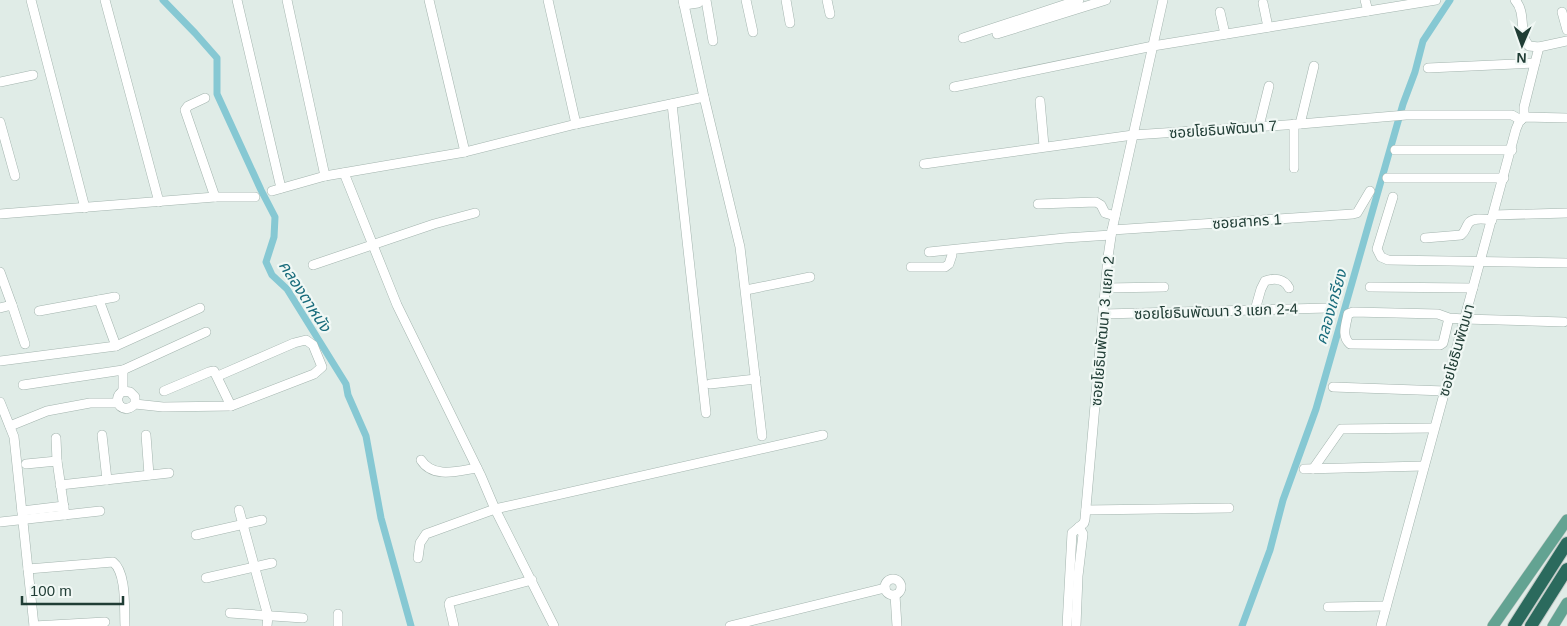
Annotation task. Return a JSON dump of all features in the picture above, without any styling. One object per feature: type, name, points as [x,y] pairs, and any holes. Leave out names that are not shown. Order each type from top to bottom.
[{"type":"highway","points":[[1514,624],[1567,543]]},
{"type":"highway","points":[[1531,626],[1567,569]]},
{"type":"main road","points":[[1493,626],[1567,520]]},
{"type":"main road","points":[[1553,626],[1567,603]]},
{"type":"street","points":[[31,0],[85,208]]},
{"type":"street","points":[[105,0],[159,202]]},
{"type":"street","points":[[237,0],[276,190],[325,176],[465,152],[576,124],[704,97]]},
{"type":"street","points":[[287,0],[325,176]]},
{"type":"street","points":[[429,0],[465,152]]},
{"type":"street","points":[[548,0],[576,124]]},
{"type":"street","points":[[701,0],[698,3],[684,3],[704,97],[740,247],[762,436]]},
{"type":"street","points":[[706,0],[713,41]]},
{"type":"street","points":[[746,0],[754,32]]},
{"type":"street","points":[[786,0],[790,23]]},
{"type":"street","points":[[827,0],[830,14]]},
{"type":"street","points":[[963,38],[1079,0]]},
{"type":"street","points":[[997,34],[1106,0]]},
{"type":"street","name":"ซอยโยธินพัฒนา 3 แยก 2","points":[[1066,626],[1072,533],[1084,524],[1086,510],[1112,233],[1163,0]]},
{"type":"street","points":[[1365,0],[1368,11]]},
{"type":"street","points":[[954,88],[1153,46],[1418,1],[1436,0]]},
{"type":"street","points":[[1515,0],[1521,8],[1525,41],[1529,46],[1567,41]]},
{"type":"street","points":[[1262,3],[1268,27]]},
{"type":"street","points":[[1220,12],[1225,34]]},
{"type":"street","points":[[1562,12],[1567,30]]},
{"type":"street","name":"ซอยโยธินพัฒนา","points":[[1381,626],[1512,150],[1516,129],[1523,119],[1539,46]]},
{"type":"street","points":[[1428,68],[1534,63]]},
{"type":"street","points":[[1294,168],[1297,124],[1314,66]]},
{"type":"street","points":[[0,82],[33,75]]},
{"type":"street","points":[[1259,126],[1269,86]]},
{"type":"street","points":[[205,98],[188,106],[185,110],[216,197]]},
{"type":"street","points":[[1040,101],[1044,146]]},
{"type":"street","points":[[672,104],[706,413]]},
{"type":"street","name":"ซอยโยธินพัฒนา 7","points":[[924,164],[1133,135],[1401,115],[1512,116],[1523,119]]},
{"type":"street","points":[[1523,119],[1532,116],[1567,118]]},
{"type":"street","points":[[0,122],[15,176]]},
{"type":"street","points":[[1395,150],[1512,150]]},
{"type":"street","points":[[344,173],[397,305],[477,468],[495,509],[554,626]]},
{"type":"street","points":[[1387,178],[1504,178]]},
{"type":"street","name":"ซอยสาคร 1","points":[[929,252],[1112,233],[1353,214],[1358,213],[1370,191]]},
{"type":"street","points":[[0,214],[216,197],[255,197]]},
{"type":"street","points":[[1393,197],[1377,249],[1381,256],[1388,260],[1567,263]]},
{"type":"street","points":[[1038,204],[1096,202],[1105,213],[1115,216]]},
{"type":"street","points":[[313,265],[434,224],[475,213]]},
{"type":"street","points":[[1425,238],[1461,235],[1464,233],[1468,222],[1472,220],[1567,213]]},
{"type":"street","points":[[911,267],[945,267],[952,255]]},
{"type":"street","points":[[0,272],[26,344]]},
{"type":"street","points":[[746,290],[810,278]]},
{"type":"street","points":[[1255,310],[1265,281],[1283,281],[1288,288]]},
{"type":"street","points":[[1106,288],[1164,287]]},
{"type":"street","points":[[1370,287],[1473,288]]},
{"type":"street","points":[[39,311],[115,297]]},
{"type":"street","points":[[99,300],[116,346]]},
{"type":"street","points":[[0,308],[12,305]]},
{"type":"street","points":[[0,361],[116,346],[200,308]]},
{"type":"street","name":"ซอยโยธินพัฒนา 3 แยก 2-4","points":[[1104,314],[1328,308]]},
{"type":"street","points":[[1449,318],[1443,343],[1440,345],[1350,344],[1345,340],[1344,336],[1350,313],[1438,314],[1464,320],[1564,322]]},
{"type":"street","points":[[23,385],[123,370],[206,332]]},
{"type":"street","points":[[135,404],[135,397],[127,391],[118,396],[118,403],[126,409],[135,404],[163,407],[231,406],[314,374],[322,367],[313,345],[306,340],[294,343],[218,376]]},
{"type":"street","points":[[123,370],[123,392]]},
{"type":"street","points":[[164,391],[214,371],[231,406]]},
{"type":"street","points":[[710,384],[756,379]]},
{"type":"street","points":[[1333,387],[1445,391]]},
{"type":"street","points":[[0,402],[16,450],[34,626],[105,622]]},
{"type":"street","points":[[7,425],[47,411],[90,404],[118,403]]},
{"type":"street","points":[[1424,466],[1309,469],[1341,429],[1434,428]]},
{"type":"street","points":[[102,435],[106,480]]},
{"type":"street","points":[[146,435],[149,475]]},
{"type":"street","points":[[418,558],[420,544],[426,534],[495,509],[823,435]]},
{"type":"street","points":[[56,438],[57,461],[64,510]]},
{"type":"street","points":[[421,460],[431,471],[441,472],[477,468]]},
{"type":"street","points":[[26,464],[57,461]]},
{"type":"street","points":[[60,486],[169,473]]},
{"type":"street","points":[[1086,510],[1229,508]]},
{"type":"street","points":[[0,522],[23,520],[64,510]]},
{"type":"street","points":[[239,510],[268,616],[266,626]]},
{"type":"street","points":[[22,511],[100,511]]},
{"type":"street","points":[[196,535],[262,520]]},
{"type":"street","name":"ซอยโยธินพัฒนา 3 แยก 2","points":[[1076,626],[1078,576],[1083,534],[1079,527]]},
{"type":"street","points":[[28,569],[113,562],[120,569],[122,577],[125,626]]},
{"type":"street","points":[[206,578],[272,563]]},
{"type":"street","points":[[897,579],[902,588],[895,595],[889,594],[885,588],[887,582],[897,579]]},
{"type":"street","points":[[454,626],[450,602],[532,580]]},
{"type":"street","points":[[730,626],[768,621],[885,588]]},
{"type":"street","points":[[895,595],[897,626]]},
{"type":"street","points":[[1328,607],[1386,606]]},
{"type":"street","points":[[230,613],[302,618]]},
{"type":"street","points":[[338,614],[338,626]]},
{"type":"waterway","name":"คลองตาหนัง","points":[[163,0],[217,58],[217,94],[275,217],[274,237],[266,262],[272,275],[287,289],[346,384],[348,395],[366,436],[381,518],[411,626]]},
{"type":"waterway","name":"คลองเกรียง","points":[[1242,626],[1270,550],[1283,500],[1316,409],[1403,104],[1415,72],[1423,41],[1450,0]]}]
